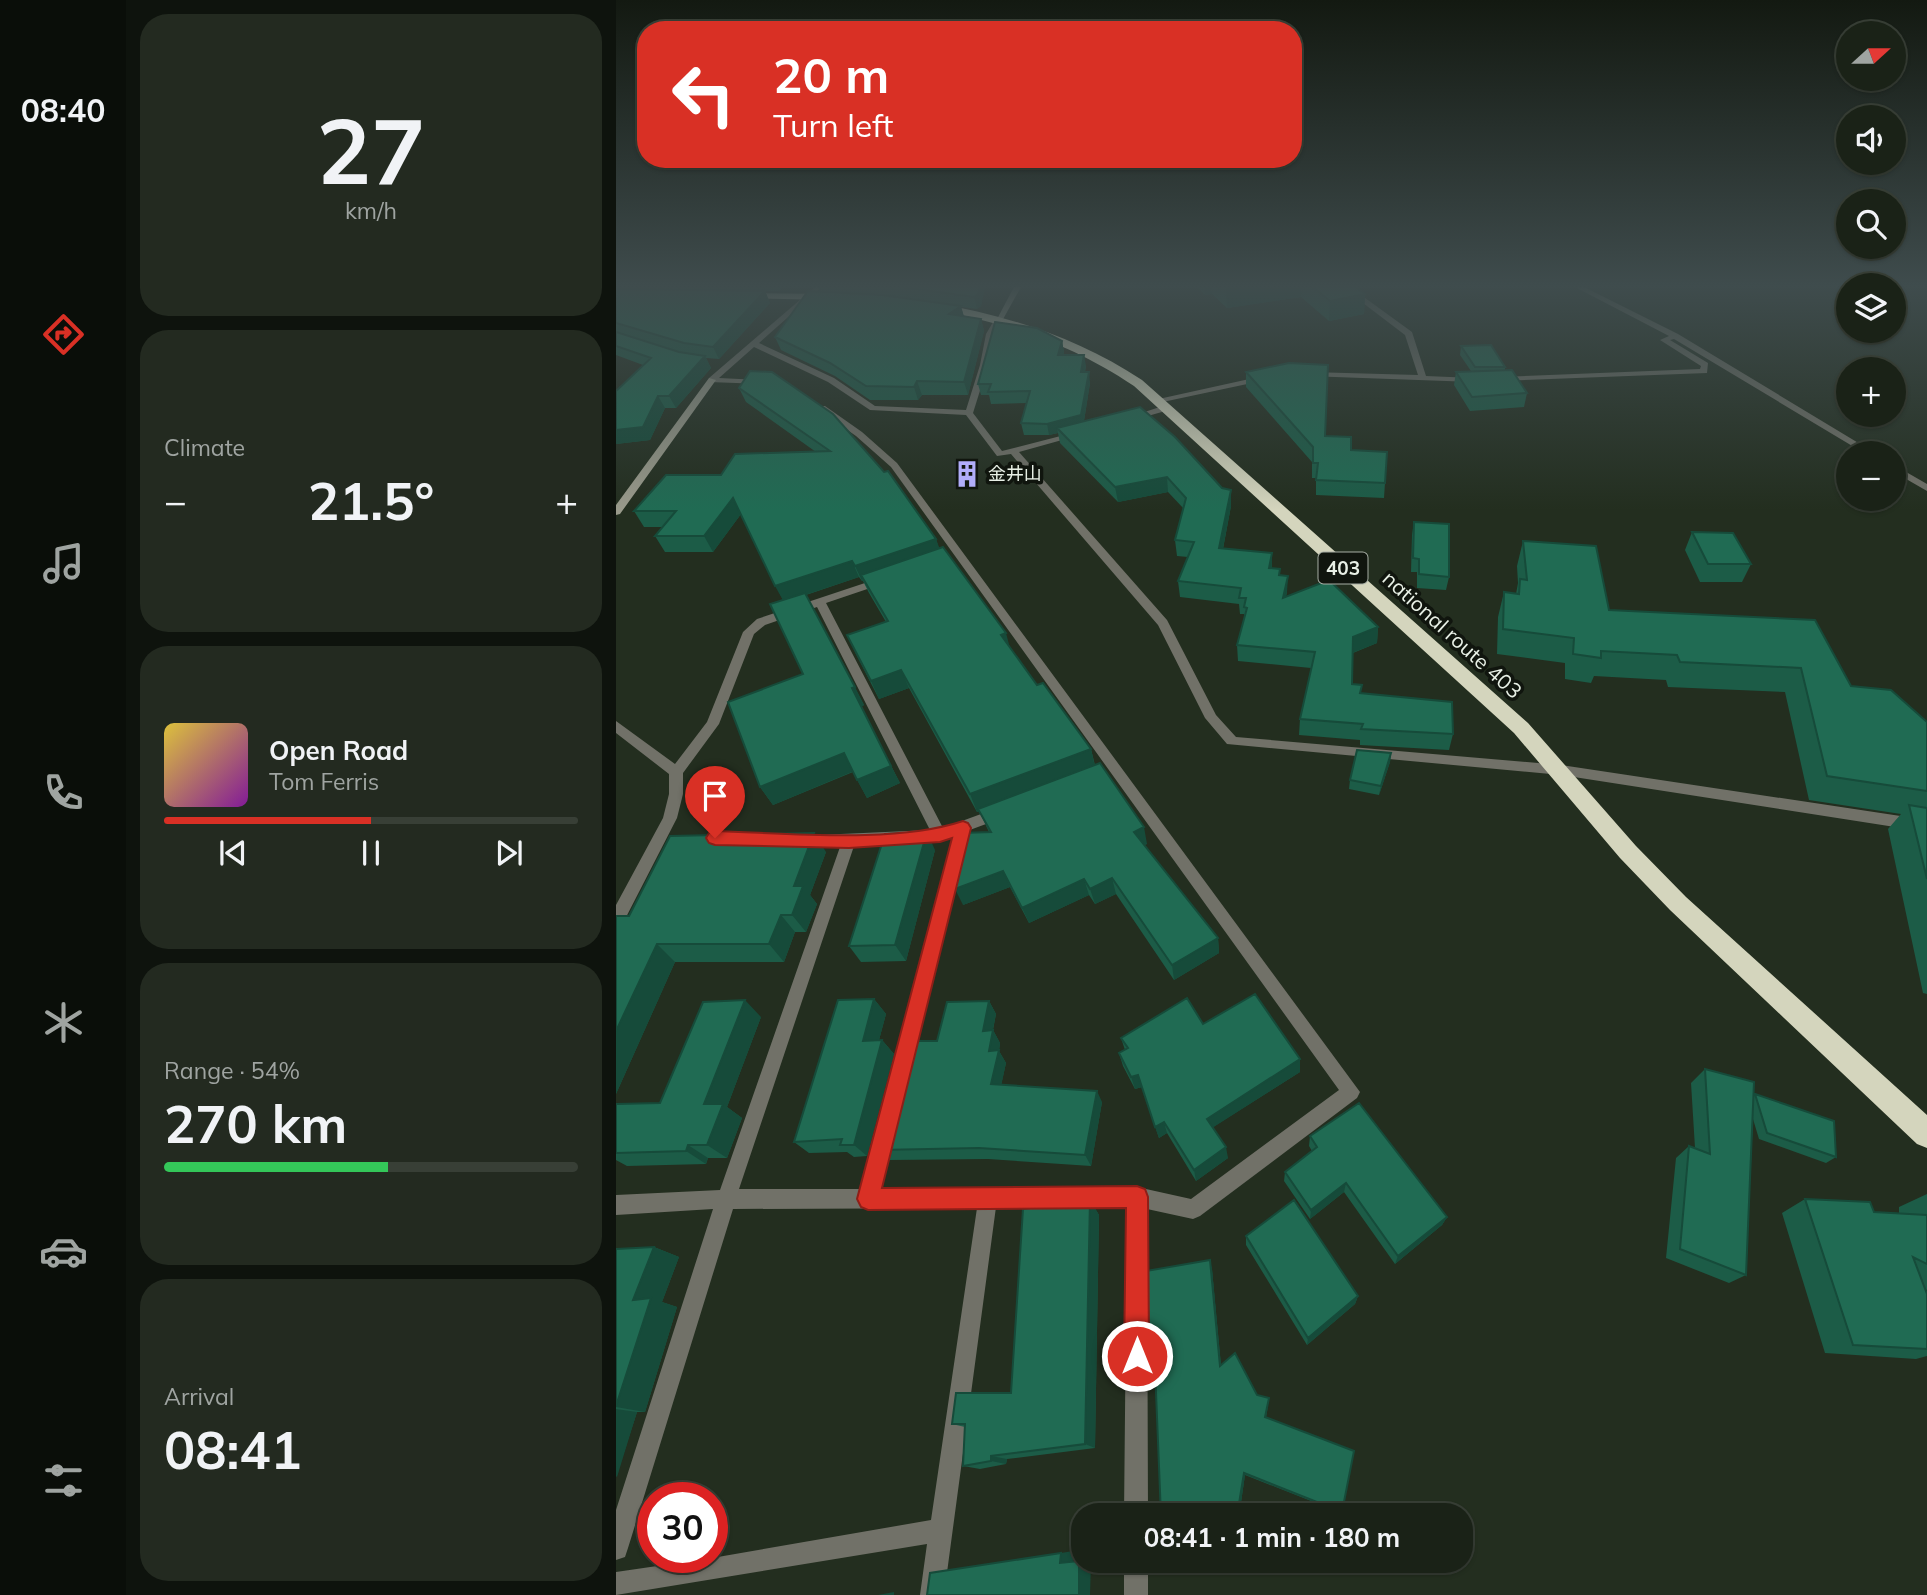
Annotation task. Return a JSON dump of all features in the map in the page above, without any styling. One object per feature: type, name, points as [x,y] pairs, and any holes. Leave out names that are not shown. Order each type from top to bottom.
[{"type":"highway","name":"national route 403","points":[[1106,361],[1162,404],[1521,728],[1642,867],[1701,927],[1927,1135]]},
{"type":"street","points":[[616,512],[712,380],[730,361]]},
{"type":"street","points":[[790,361],[831,380],[873,408],[969,413],[1000,454],[1089,429]]},
{"type":"street","points":[[969,413],[985,361]]},
{"type":"street","points":[[1418,361],[1423,378]]},
{"type":"street","points":[[1302,373],[1423,378],[1433,381],[1572,378],[1704,371],[1705,365],[1699,361]]},
{"type":"street","points":[[1717,361],[1850,441]]},
{"type":"street","points":[[715,364],[726,365]]},
{"type":"street","points":[[1115,422],[1162,404],[1276,376]]},
{"type":"street","points":[[712,380],[771,382]]},
{"type":"street","points":[[616,1206],[726,1199],[1137,1197],[1193,1209],[1351,1093],[1109,770],[954,557],[894,465],[859,434],[812,400]]},
{"type":"street","points":[[1013,451],[1163,623],[1211,718],[1232,741],[1561,771],[1927,827]]},
{"type":"street","points":[[1906,475],[1927,488]]},
{"type":"street","points":[[616,920],[668,837],[676,794],[676,772],[713,724],[749,632],[761,622],[897,576]]},
{"type":"street","points":[[820,602],[940,835]]},
{"type":"street","points":[[616,726],[676,772]]},
{"type":"street","points":[[782,840],[849,841],[940,835],[1014,808]]},
{"type":"street","points":[[899,1080],[963,828]]},
{"type":"street","points":[[616,1548],[726,1199],[849,841]]},
{"type":"street","points":[[868,1199],[889,1119]]},
{"type":"street","points":[[1136,1503],[1137,1197]]},
{"type":"street","points":[[932,1595],[988,1198]]},
{"type":"street","points":[[616,1584],[941,1530]]},
{"type":"street","points":[[1136,1573],[1136,1595]]},
{"type":"building","points":[[647,361],[700,361],[669,396],[658,396],[643,427],[616,430],[616,391]]},
{"type":"building","points":[[827,361],[970,361],[964,382],[917,381],[914,387],[866,386]]},
{"type":"building","points":[[984,361],[1083,361],[1081,372],[1089,372],[1081,415],[1047,424],[1021,423],[1030,391],[988,392],[991,384],[978,384]]},
{"type":"building","points":[[1471,361],[1501,361],[1505,367],[1475,367]]},
{"type":"building","points":[[1289,363],[1328,365],[1325,436],[1351,437],[1351,450],[1387,452],[1385,483],[1316,480],[1318,463],[1313,463],[1313,447],[1246,372]]},
{"type":"building","points":[[1512,370],[1527,393],[1472,397],[1456,372]]},
{"type":"building","points":[[750,371],[772,372],[833,414],[884,472],[888,471],[936,539],[855,566],[852,561],[775,586],[733,498],[704,536],[655,536],[676,511],[634,511],[666,475],[721,475],[735,454],[830,451],[739,388]]},
{"type":"building","points":[[1140,407],[1175,437],[1222,488],[1231,490],[1219,548],[1272,553],[1269,568],[1280,569],[1279,575],[1288,576],[1283,598],[1329,580],[1378,627],[1353,637],[1352,684],[1362,685],[1360,693],[1452,702],[1453,734],[1361,729],[1363,724],[1300,719],[1315,652],[1237,645],[1247,608],[1244,607],[1246,598],[1239,598],[1241,588],[1178,581],[1194,542],[1175,540],[1186,498],[1167,477],[1115,487],[1057,428]]},
{"type":"building","points":[[1414,522],[1449,524],[1449,577],[1419,574],[1419,559],[1413,558]]},
{"type":"building","points":[[1692,532],[1733,533],[1751,564],[1708,564]]},
{"type":"building","points":[[1523,541],[1596,546],[1609,610],[1815,620],[1851,686],[1891,690],[1927,722],[1927,791],[1827,776],[1801,668],[1680,662],[1677,655],[1601,651],[1601,658],[1573,654],[1574,638],[1503,629],[1504,592],[1519,594],[1520,579],[1527,580]]},
{"type":"building","points":[[943,547],[1006,633],[1001,635],[1037,685],[1043,683],[1091,749],[970,794],[901,670],[871,681],[847,635],[888,621],[861,575]]},
{"type":"building","points":[[805,593],[855,687],[852,688],[891,766],[857,780],[844,753],[760,787],[728,702],[803,674],[770,604]]},
{"type":"building","points":[[1357,750],[1391,753],[1381,786],[1350,780]]},
{"type":"building","points":[[1100,763],[1144,827],[1134,832],[1218,938],[1172,965],[1112,878],[1090,889],[1084,879],[1022,908],[1003,871],[955,889],[950,871],[960,833],[991,832],[978,809]]},
{"type":"building","points":[[1909,805],[1927,808],[1927,879]]},
{"type":"building","points":[[927,832],[895,945],[849,946],[885,834]]},
{"type":"building","points":[[814,833],[794,886],[803,886],[792,915],[781,915],[769,944],[657,944],[616,1031],[616,916],[629,916],[670,836]]},
{"type":"building","points":[[1255,994],[1300,1059],[1207,1119],[1226,1147],[1194,1170],[1164,1122],[1155,1127],[1138,1075],[1131,1077],[1119,1053],[1128,1048],[1121,1038],[1187,998],[1203,1024]]},
{"type":"building","points":[[874,999],[863,1041],[882,1040],[854,1145],[840,1145],[842,1139],[794,1142],[838,1000]]},
{"type":"building","points":[[745,1000],[704,1104],[723,1104],[707,1145],[688,1145],[686,1151],[616,1153],[616,1104],[660,1103],[703,1002]]},
{"type":"building","points":[[989,1001],[983,1031],[993,1030],[989,1051],[999,1050],[991,1084],[1097,1091],[1085,1155],[979,1148],[879,1150],[907,1041],[937,1041],[947,1002]]},
{"type":"building","points":[[1705,1069],[1754,1082],[1746,1275],[1680,1249],[1689,1146],[1710,1154]]},
{"type":"building","points":[[1755,1094],[1834,1121],[1836,1157],[1767,1133]]},
{"type":"building","points":[[1359,1103],[1447,1217],[1398,1256],[1346,1183],[1311,1210],[1285,1172],[1317,1147],[1310,1136]]},
{"type":"building","points":[[1805,1199],[1870,1202],[1874,1212],[1927,1215],[1927,1264],[1913,1257],[1927,1294],[1927,1349],[1853,1345]]},
{"type":"building","points":[[1090,1200],[1085,1444],[991,1456],[991,1461],[963,1466],[965,1424],[952,1424],[956,1393],[1011,1393],[1023,1209]]},
{"type":"building","points":[[1294,1200],[1358,1296],[1308,1338],[1246,1236]]},
{"type":"building","points":[[654,1247],[633,1300],[651,1298],[616,1406],[616,1249]]},
{"type":"building","points":[[1210,1260],[1220,1366],[1235,1353],[1257,1395],[1269,1398],[1265,1417],[1354,1451],[1344,1503],[1319,1503],[1244,1473],[1239,1503],[1160,1503],[1154,1343],[1150,1344],[1146,1271]]},
{"type":"building","points":[[1061,1553],[1060,1563],[1071,1562],[1071,1573],[1079,1573],[1079,1595],[927,1595],[930,1573]]},
{"type":"place","name":"金井山","points":[[967,474]]},
{"type":"route","points":[[715,838],[849,841],[940,835],[963,828],[868,1199],[1137,1197],[1137,1356]]}]
